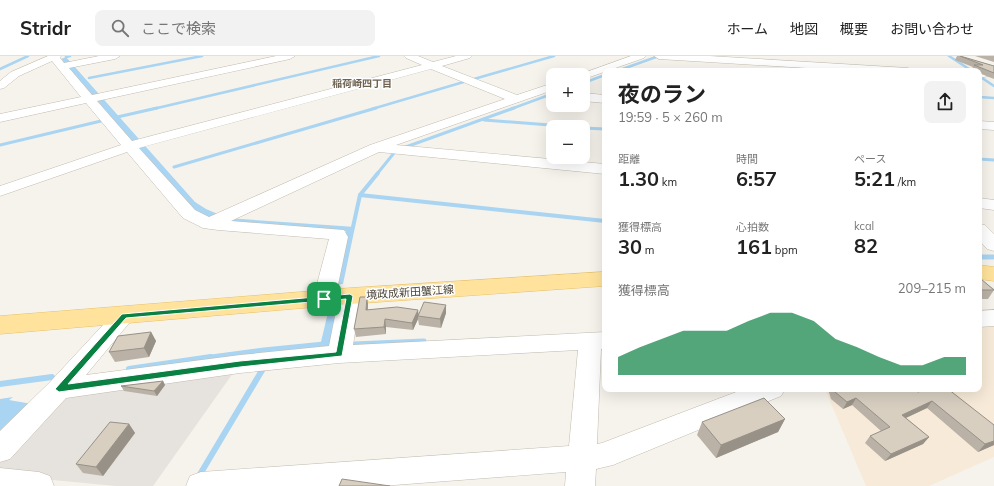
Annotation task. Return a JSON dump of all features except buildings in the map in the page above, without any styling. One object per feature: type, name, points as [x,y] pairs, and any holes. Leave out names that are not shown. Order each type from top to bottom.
[{"type":"main road","points":[[982,272],[994,274]]},
{"type":"main road","name":"境政成新田蟹江線","points":[[0,326],[350,296],[602,279]]},
{"type":"street","points":[[0,86],[15,74],[62,60],[115,56]]},
{"type":"street","points":[[0,118],[290,56]]},
{"type":"street","points":[[409,56],[517,98]]},
{"type":"street","points":[[0,191],[146,140],[467,56]]},
{"type":"street","points":[[606,68],[641,56]]},
{"type":"street","points":[[824,56],[835,68]]},
{"type":"street","points":[[660,59],[818,68]]},
{"type":"street","points":[[62,60],[98,97],[129,146],[189,214],[215,220],[338,234],[340,237],[324,299]]},
{"type":"street","points":[[590,74],[602,69]]},
{"type":"street","points":[[982,74],[994,72]]},
{"type":"street","points":[[215,220],[374,148],[546,89]]},
{"type":"street","points":[[541,91],[546,93]]},
{"type":"street","points":[[590,98],[602,99]]},
{"type":"street","points":[[982,125],[994,126]]},
{"type":"street","points":[[374,148],[602,169]]},
{"type":"street","points":[[982,203],[994,205]]},
{"type":"street","points":[[982,231],[994,245]]},
{"type":"street","points":[[339,354],[350,296]]},
{"type":"street","points":[[0,450],[59,389],[124,316]]},
{"type":"street","points":[[982,319],[994,318]]},
{"type":"street","points":[[59,389],[240,364],[339,354],[598,340],[590,457],[580,486]]},
{"type":"street","points":[[201,486],[590,457],[764,392]]},
{"type":"street","points":[[0,482],[39,486]]},
{"type":"shaded area","points":[[994,323],[994,457],[929,486],[866,486],[826,392],[982,392],[982,324]]},
{"type":"shaded area","points":[[238,366],[153,486],[116,486],[0,475],[0,458],[59,397]]},
{"type":"water","points":[[66,57],[195,202],[206,209],[227,218],[355,227],[343,284],[334,285],[346,231],[218,222],[206,218],[186,204],[61,59]]},
{"type":"water","points":[[338,303],[331,344],[327,347],[320,346],[330,304]]},
{"type":"water","points":[[13,397],[9,400],[32,404],[0,438],[0,399]]},
{"type":"waterway","points":[[0,69],[28,56]]},
{"type":"waterway","points":[[66,57],[70,56]]},
{"type":"waterway","points":[[89,78],[202,56]]},
{"type":"waterway","points":[[153,109],[379,56]]},
{"type":"waterway","points":[[474,79],[554,56]]},
{"type":"waterway","points":[[949,56],[967,68]]},
{"type":"waterway","points":[[625,68],[656,57]]},
{"type":"waterway","points":[[590,80],[602,76]]},
{"type":"waterway","points":[[982,78],[994,86]]},
{"type":"waterway","points":[[372,109],[467,81]]},
{"type":"waterway","points":[[511,109],[546,96]]},
{"type":"waterway","points":[[982,97],[994,98]]},
{"type":"waterway","points":[[113,118],[157,108]]},
{"type":"waterway","points":[[174,167],[376,108]]},
{"type":"waterway","points":[[403,148],[514,108]]},
{"type":"waterway","points":[[484,120],[546,125]]},
{"type":"waterway","points":[[0,145],[101,121]]},
{"type":"waterway","points":[[590,128],[602,129]]},
{"type":"waterway","points":[[377,174],[394,153]]},
{"type":"waterway","points":[[982,159],[994,160]]},
{"type":"waterway","points":[[360,195],[378,173]]},
{"type":"waterway","points":[[353,227],[360,195]]},
{"type":"waterway","points":[[360,195],[602,221]]},
{"type":"waterway","points":[[982,257],[993,257]]},
{"type":"waterway","points":[[354,344],[424,341]]},
{"type":"waterway","points":[[206,358],[324,344]]},
{"type":"waterway","points":[[206,358],[211,357]]},
{"type":"waterway","points":[[129,369],[206,358]]},
{"type":"waterway","points":[[199,476],[264,367]]},
{"type":"waterway","points":[[0,384],[52,377]]},
{"type":"district","name":"稲荷崎四丁目","points":[[362,83]]},
{"type":"route","points":[[350,296],[339,354],[240,364],[59,389],[124,316],[324,299],[350,296]]}]
